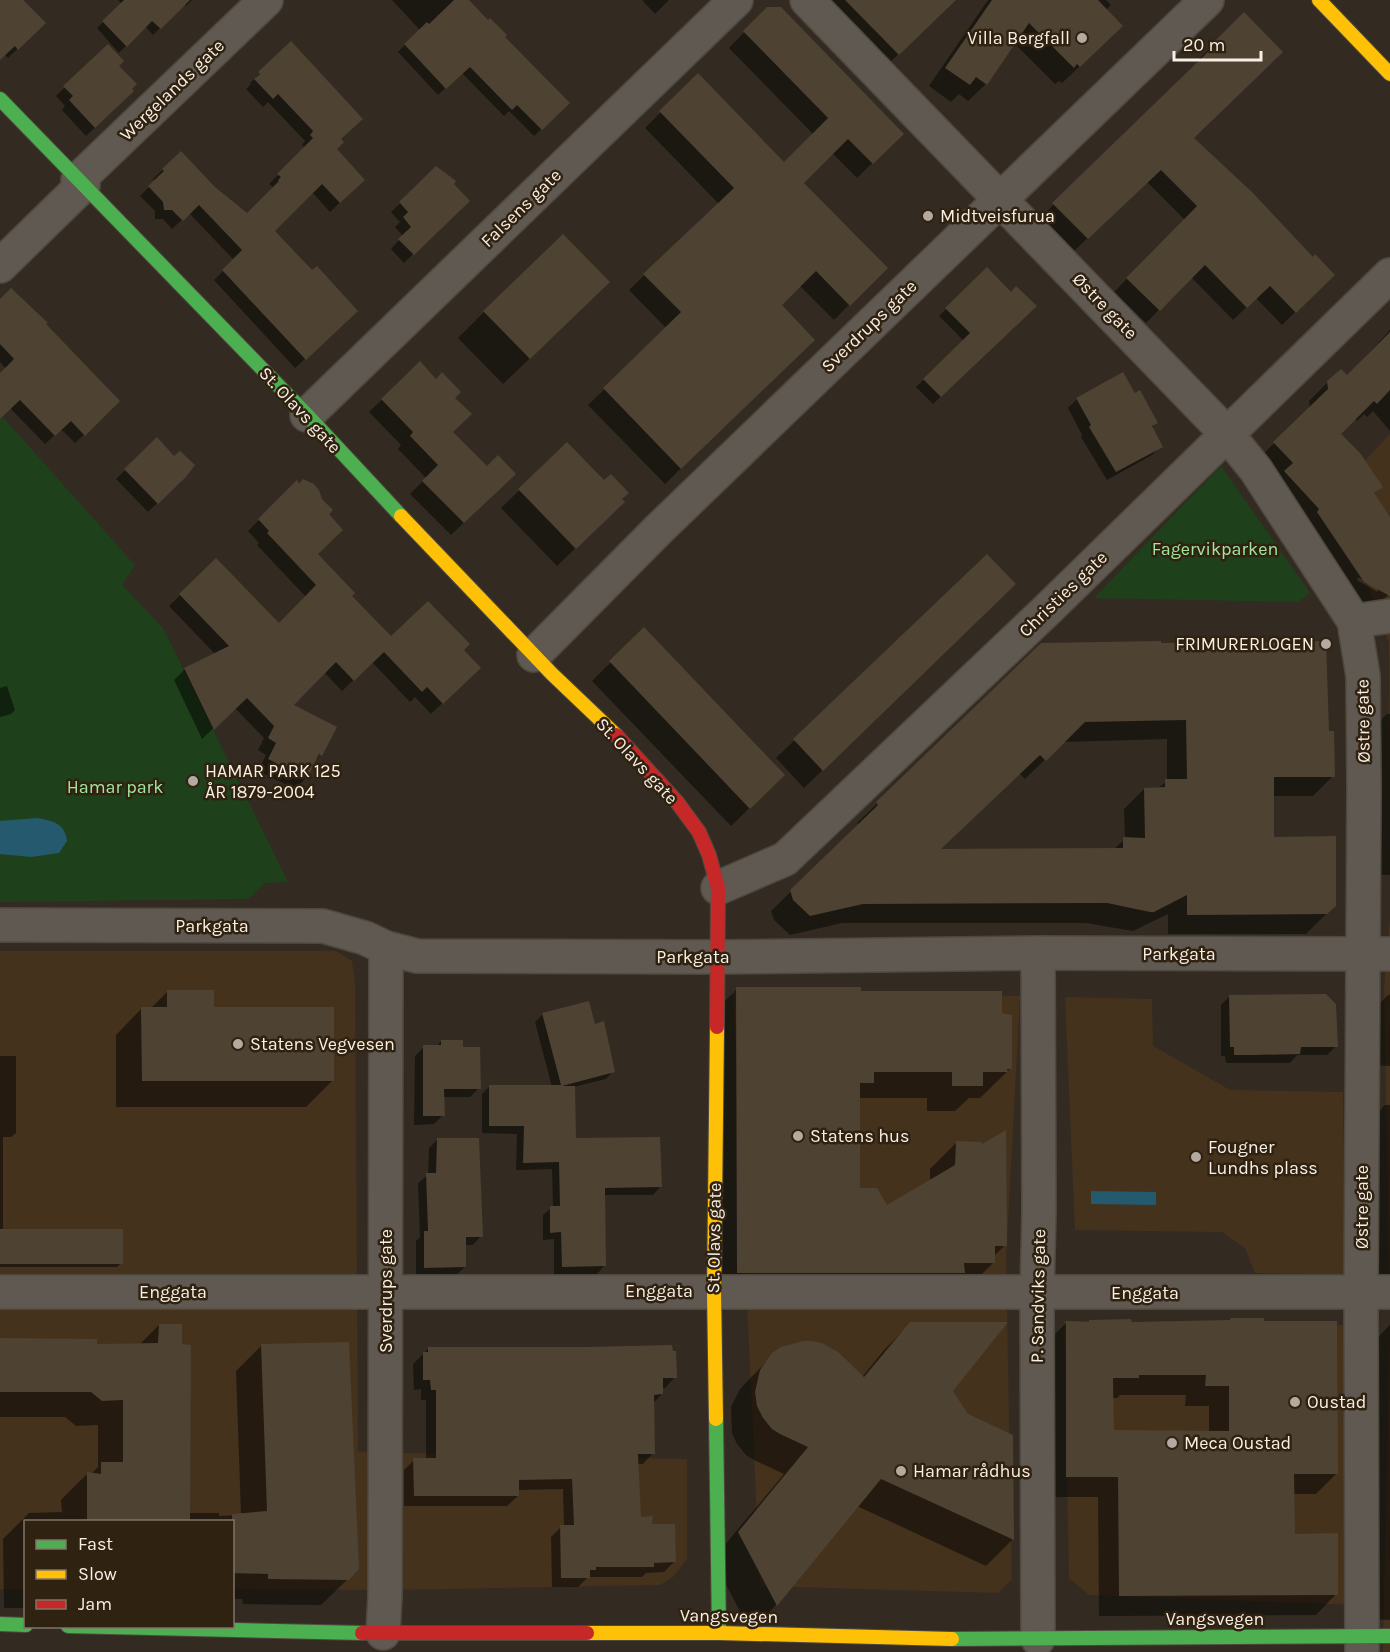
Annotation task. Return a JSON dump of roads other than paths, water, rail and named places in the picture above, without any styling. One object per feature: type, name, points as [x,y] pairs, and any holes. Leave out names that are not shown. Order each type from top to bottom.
[{"type":"main road","points":[[1319,0],[1390,74]]},
{"type":"main road","name":"St. Olavs gate","points":[[0,99],[307,416],[534,655],[653,774],[695,826],[714,867],[718,888],[714,1291],[719,1643]]},
{"type":"main road","points":[[0,1624],[24,1625]]},
{"type":"main road","name":"Vangsvegen","points":[[158,1628],[719,1643],[1038,1639],[1371,1642]]},
{"type":"street","name":"Wergelands gate","points":[[0,266],[80,183],[266,0]]},
{"type":"street","name":"Falsens gate","points":[[307,416],[736,0]]},
{"type":"street","name":"Østre gate","points":[[807,0],[1227,434],[1256,470],[1354,621],[1363,676],[1364,787],[1377,954],[1376,1292],[1371,1642]]},
{"type":"street","name":"Sverdrups gate","points":[[534,655],[659,529],[1207,0]]},
{"type":"street","name":"Christies gate","points":[[718,888],[785,859],[1048,609],[1390,275]]},
{"type":"street","points":[[1354,621],[1390,616]]},
{"type":"street","name":"Parkgata","points":[[0,925],[323,926],[365,938],[386,948],[417,956],[1377,954]]},
{"type":"street","name":"Sverdrups gate","points":[[383,1633],[387,1291],[386,948]]},
{"type":"street","name":"P. Sandviks gate","points":[[1038,953],[1039,1212],[1036,1294],[1038,1639]]},
{"type":"street","name":"Enggata","points":[[0,1292],[714,1291],[1036,1294],[1376,1292]]},
{"type":"water","points":[[37,818],[53,822],[64,830],[67,841],[59,853],[31,857],[0,854],[0,821]]},
{"type":"water","points":[[1091,1191],[1156,1192],[1156,1205],[1091,1204]]},
{"type":"place","name":"Villa Bergfall","points":[[1082,38]]},
{"type":"place","name":"Midtveisfurua","points":[[928,216]]},
{"type":"place","name":"FRIMURERLOGEN","points":[[1326,644]]},
{"type":"place","name":"HAMAR PARK 125 ÅR 1879-2004","points":[[193,781]]},
{"type":"place","name":"Statens Vegvesen","points":[[238,1044]]},
{"type":"place","name":"Statens hus","points":[[798,1136]]},
{"type":"place","name":"Fougner Lundhs plass","points":[[1196,1157]]},
{"type":"place","name":"Oustad","points":[[1295,1402]]},
{"type":"place","name":"Meca Oustad","points":[[1172,1443]]},
{"type":"place","name":"Hamar rådhus","points":[[901,1471]]},
{"type":"park label","name":"Fagervikparken","points":[[1215,549]]},
{"type":"park label","name":"Hamar park","points":[[115,787]]}]
